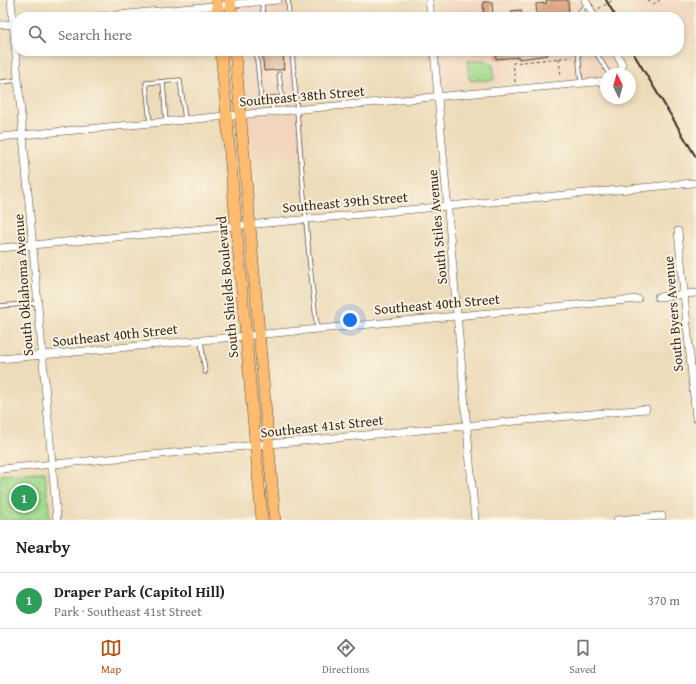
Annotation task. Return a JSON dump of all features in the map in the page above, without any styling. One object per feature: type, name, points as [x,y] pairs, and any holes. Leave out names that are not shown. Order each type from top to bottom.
[{"type":"main road","points":[[230,2],[231,12]]},
{"type":"main road","name":"South Shields Boulevard","points":[[221,56],[262,520]]},
{"type":"main road","name":"South Shields Boulevard","points":[[235,56],[275,520]]},
{"type":"street","name":"South Oklahoma Avenue","points":[[11,0],[13,12]]},
{"type":"street","points":[[163,12],[217,8],[230,2],[278,0]]},
{"type":"street","points":[[429,0],[430,12]]},
{"type":"street","points":[[588,3],[592,12]]},
{"type":"street","points":[[0,25],[12,24]]},
{"type":"street","name":"South Oklahoma Avenue","points":[[17,56],[41,355],[53,464],[57,520]]},
{"type":"street","name":"South Stiles Avenue","points":[[434,56],[475,520]]},
{"type":"street","points":[[618,56],[622,64],[622,68]]},
{"type":"street","name":"Southeast 38th Street","points":[[0,137],[600,81]]},
{"type":"street","name":"Southeast 39th Street","points":[[0,248],[693,183]]},
{"type":"street","name":"South Byers Avenue","points":[[678,231],[696,418]]},
{"type":"street","points":[[658,297],[696,293]]},
{"type":"street","name":"Southeast 40th Street","points":[[0,359],[259,333],[638,299]]},
{"type":"street","name":"Southeast 41st Street","points":[[0,469],[646,409]]},
{"type":"street","points":[[617,520],[662,516]]},
{"type":"lane","points":[[288,0],[289,12]]},
{"type":"lane","points":[[264,12],[265,1]]},
{"type":"lane","points":[[580,12],[588,3]]},
{"type":"lane","points":[[257,56],[261,98],[282,97],[280,74]]},
{"type":"lane","points":[[292,56],[309,257],[317,328]]},
{"type":"lane","points":[[578,56],[581,83]]},
{"type":"lane","points":[[597,56],[605,68]]},
{"type":"lane","points":[[0,82],[19,80]]},
{"type":"lane","points":[[150,123],[146,83],[180,80],[185,120]]},
{"type":"lane","points":[[163,82],[166,122]]},
{"type":"lane","points":[[272,98],[273,112]]},
{"type":"lane","points":[[0,306],[37,303]]},
{"type":"lane","points":[[201,339],[204,372]]},
{"type":"path","points":[[588,3],[595,11],[613,0]]},
{"type":"path","points":[[648,0],[654,4],[660,0]]},
{"type":"path","points":[[515,84],[513,63],[575,56]]},
{"type":"path","points":[[559,58],[561,76]]},
{"type":"shaded area","points":[[238,0],[291,0],[292,12],[239,12]]},
{"type":"shaded area","points":[[435,0],[576,0],[582,12],[436,12]]},
{"type":"shaded area","points":[[627,0],[696,0],[696,33],[684,34],[684,12],[634,12]]},
{"type":"shaded area","points":[[243,56],[296,56],[306,155],[253,161]]},
{"type":"shaded area","points":[[440,56],[607,56],[614,68],[600,68],[600,74],[443,87]]},
{"type":"green space","points":[[486,60],[493,65],[494,80],[471,81],[469,78],[468,61]]},
{"type":"green space","points":[[45,472],[50,520],[0,520],[0,475]]},
{"type":"building","points":[[546,0],[568,0],[569,12],[537,12],[536,4],[547,3]]},
{"type":"building","points":[[483,2],[492,2],[493,12],[484,12]]},
{"type":"building","points":[[521,10],[521,12],[511,12]]},
{"type":"building","points":[[262,56],[283,56],[284,69],[264,71]]},
{"type":"building","points":[[496,56],[541,56],[519,59],[519,57],[496,59]]},
{"type":"railway","points":[[606,0],[613,12]]},
{"type":"railway","points":[[635,56],[696,157]]},
{"type":"place","name":"Draper Park (Capitol Hill)","points":[[24,498]]}]
